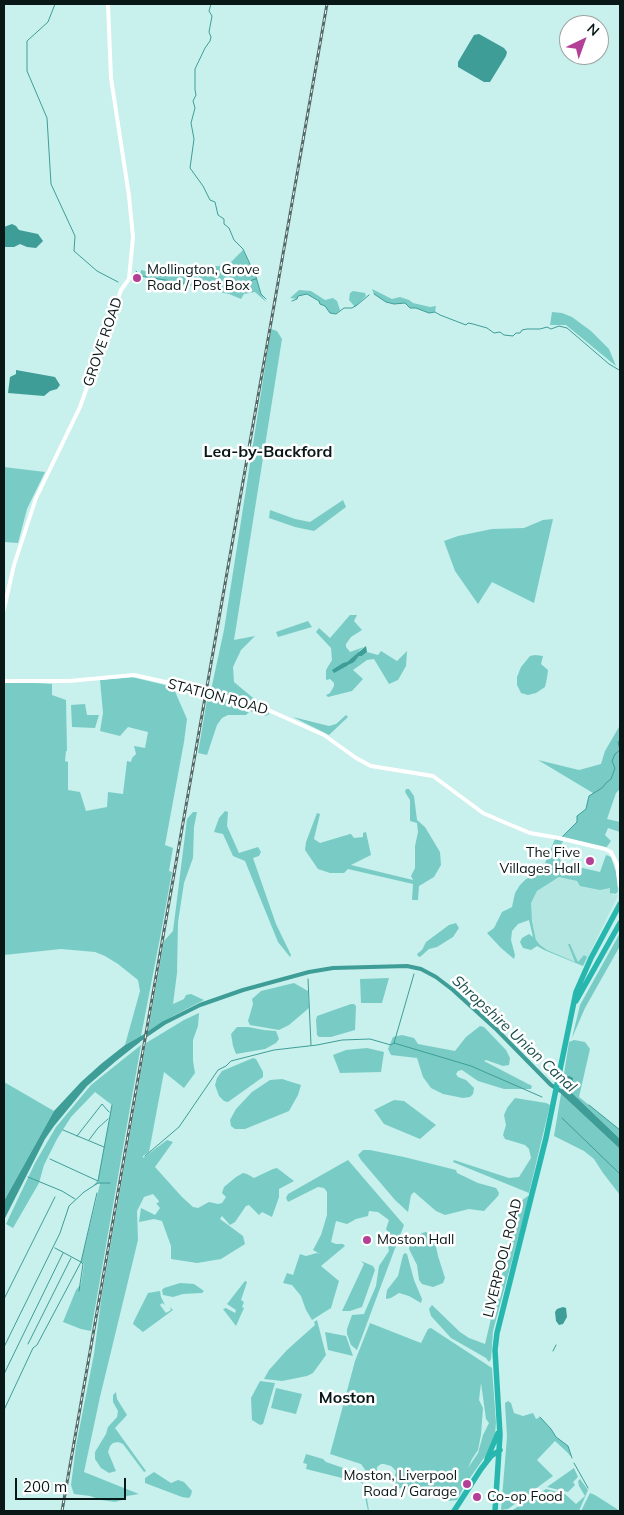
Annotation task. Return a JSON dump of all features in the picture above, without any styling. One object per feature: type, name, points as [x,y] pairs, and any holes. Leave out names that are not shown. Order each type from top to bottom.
[{"type":"highway","name":"LIVERPOOL ROAD","points":[[495,1511],[500,1450],[495,1350],[497,1333],[546,1138],[576,992],[591,958],[620,904]]},
{"type":"highway","name":"LIVERPOOL ROAD","points":[[575,1003],[620,923]]},
{"type":"highway","points":[[456,1510],[481,1469],[495,1441],[500,1423]]},
{"type":"highway","points":[[481,1469],[500,1450]]},
{"type":"street","name":"GROVE ROAD","points":[[4,609],[14,565],[36,498],[80,407],[121,290],[129,279],[133,236],[128,189],[111,78],[108,4]]},
{"type":"street","name":"STATION ROAD","points":[[4,680],[69,681],[134,675],[213,693],[266,709],[324,735],[356,758],[371,766],[433,776],[483,812],[530,833],[606,849],[611,852],[617,864],[620,886]]},
{"type":"shaded area","points":[[479,34],[504,48],[507,52],[490,82],[484,82],[458,67],[458,62],[474,35]]},
{"type":"shaded area","points":[[12,224],[19,230],[38,234],[43,241],[36,248],[20,244],[14,247],[4,247],[4,227]]},
{"type":"shaded area","points":[[243,250],[266,302],[255,292],[244,294],[241,299],[229,294],[140,276],[141,270],[159,274],[172,269],[219,266],[231,262]]},
{"type":"shaded area","points":[[372,289],[392,299],[400,297],[413,303],[430,307],[436,306],[435,312],[429,313],[416,308],[410,308],[405,303],[394,304],[386,302],[374,294]]},
{"type":"shaded area","points":[[299,290],[311,291],[325,300],[333,298],[337,301],[340,310],[336,314],[330,313],[318,300],[307,294],[298,296],[297,299],[290,298]]},
{"type":"shaded area","points":[[353,291],[365,293],[366,296],[355,307],[349,300],[350,293]]},
{"type":"shaded area","points":[[552,312],[572,317],[591,331],[609,349],[616,366],[566,325],[550,325]]},
{"type":"shaded area","points":[[271,329],[277,331],[282,339],[234,640],[255,636],[241,650],[233,667],[234,682],[264,707],[211,690],[224,630]]},
{"type":"shaded area","points":[[16,370],[55,377],[60,385],[57,389],[50,391],[44,396],[8,393],[10,377],[16,374]]},
{"type":"shaded area","points":[[4,467],[45,472],[27,509],[18,543],[4,542]]},
{"type":"shaded area","points":[[343,500],[346,507],[314,531],[269,518],[270,510],[310,522]]},
{"type":"shaded area","points":[[553,519],[534,603],[492,582],[478,604],[455,571],[444,541],[492,529],[524,528],[543,520]]},
{"type":"shaded area","points":[[350,615],[357,615],[354,621],[362,630],[351,637],[346,647],[350,652],[364,647],[359,651],[359,654],[347,662],[348,666],[359,656],[367,652],[378,655],[381,651],[397,661],[407,651],[406,666],[398,680],[389,684],[374,659],[367,660],[353,670],[363,679],[352,691],[328,697],[326,695],[330,693],[334,686],[330,679],[326,680],[326,670],[332,660],[331,648],[316,632],[319,628],[330,638]]},
{"type":"shaded area","points":[[308,621],[312,627],[278,637],[276,632]]},
{"type":"shaded area","points":[[366,646],[367,652],[334,673],[332,670],[347,662]]},
{"type":"shaded area","points":[[530,656],[543,656],[541,664],[548,670],[547,678],[545,687],[536,693],[528,695],[521,693],[517,685],[517,677],[521,667]]},
{"type":"shaded area","points":[[132,677],[173,687],[187,719],[165,845],[173,848],[169,871],[172,872],[160,938],[141,1036],[125,1045],[140,991],[138,980],[118,964],[95,952],[61,949],[4,955],[4,683],[52,684],[52,695],[66,700],[67,751],[65,761],[68,762],[68,790],[80,792],[86,811],[107,807],[108,792],[123,794],[127,761],[131,762],[136,754],[134,746],[145,748],[148,732],[128,727],[120,736],[100,731],[103,713],[100,680]]},
{"type":"shaded area","points":[[208,694],[255,707],[269,712],[269,714],[266,716],[250,711],[246,715],[228,715],[222,718],[217,725],[207,755],[198,753]]},
{"type":"shaded area","points":[[85,704],[87,715],[99,715],[95,728],[72,727],[71,705]]},
{"type":"shaded area","points":[[346,715],[348,717],[329,735],[293,717],[329,726],[336,724]]},
{"type":"shaded area","points":[[620,721],[620,789],[616,793],[607,819],[620,822],[620,832],[608,828],[605,835],[611,841],[606,848],[562,837],[577,822],[577,816],[586,809],[589,796],[593,793],[538,760],[579,770],[601,764],[605,751],[619,727]]},
{"type":"shaded area","points":[[406,789],[409,789],[414,796],[417,820],[425,827],[440,852],[441,865],[434,877],[419,886],[418,900],[412,900],[413,884],[348,869],[344,873],[330,873],[318,869],[305,850],[306,842],[317,813],[320,814],[314,839],[320,843],[350,834],[354,838],[363,837],[363,833],[366,832],[371,855],[351,865],[413,880],[411,876],[415,868],[415,846],[418,832],[417,823],[410,821],[410,800],[405,792]]},
{"type":"shaded area","points":[[225,811],[228,812],[227,826],[239,853],[258,847],[261,852],[259,856],[253,858],[276,924],[291,955],[290,957],[278,942],[245,861],[233,856],[223,834],[214,832],[219,818]]},
{"type":"shaded area","points":[[193,812],[197,812],[194,827],[193,858],[184,883],[178,922],[177,973],[173,1004],[184,999],[186,995],[191,994],[204,1000],[148,1032],[164,941],[173,931],[187,819]]},
{"type":"shaded area","points":[[555,839],[563,841],[556,855],[564,864],[565,871],[572,871],[574,866],[600,872],[606,855],[611,857],[616,872],[618,891],[616,894],[610,893],[610,888],[600,890],[580,886],[577,881],[559,877],[537,891],[531,903],[536,940],[540,945],[575,962],[568,944],[570,944],[578,962],[584,955],[587,957],[583,966],[537,946],[531,950],[523,948],[520,942],[522,938],[529,934],[533,937],[529,920],[518,924],[512,931],[511,940],[515,955],[514,959],[487,933],[494,928],[502,912],[512,907],[515,893],[526,879],[553,867],[545,863]]},
{"type":"shaded area","points":[[559,877],[611,888],[613,895],[618,895],[584,965],[543,949],[537,944],[531,914],[531,903],[537,891]]},
{"type":"shaded area","points":[[456,923],[459,928],[453,937],[437,947],[429,949],[420,957],[418,956],[417,954],[422,950],[426,942],[449,925]]},
{"type":"shaded area","points":[[620,933],[620,946],[585,1008],[572,1038],[580,1005]]},
{"type":"shaded area","points":[[389,978],[382,1003],[361,1003],[360,979]]},
{"type":"shaded area","points":[[294,983],[308,991],[309,1008],[289,1025],[279,1030],[250,1025],[248,1021],[253,1004],[252,999],[261,991]]},
{"type":"shaded area","points":[[351,1004],[356,1006],[355,1030],[331,1037],[319,1037],[317,1035],[317,1016]]},
{"type":"shaded area","points":[[199,1013],[198,1026],[193,1040],[195,1073],[184,1088],[164,1072],[149,1152],[143,1158],[167,1140],[173,1142],[155,1167],[182,1197],[193,1207],[198,1208],[209,1202],[222,1203],[226,1197],[222,1193],[224,1187],[243,1173],[254,1178],[277,1168],[294,1181],[279,1189],[279,1197],[272,1217],[262,1212],[259,1215],[249,1205],[246,1206],[235,1222],[230,1225],[222,1216],[220,1219],[243,1236],[245,1244],[221,1259],[197,1263],[171,1259],[171,1246],[162,1221],[154,1219],[139,1222],[141,1208],[155,1215],[160,1208],[156,1203],[159,1201],[153,1194],[144,1197],[137,1211],[138,1240],[84,1472],[139,1494],[127,1496],[115,1502],[74,1494],[71,1485],[76,1446],[94,1354],[102,1294],[146,1043]]},
{"type":"shaded area","points":[[480,1026],[484,1027],[506,1050],[510,1058],[509,1065],[503,1066],[484,1061],[532,1086],[531,1089],[504,1089],[478,1081],[462,1070],[456,1074],[474,1088],[473,1094],[470,1097],[463,1098],[443,1094],[431,1088],[423,1077],[417,1058],[391,1055],[388,1049],[393,1037],[402,1035],[414,1038],[418,1044],[455,1051],[466,1037]]},
{"type":"shaded area","points":[[237,1027],[276,1031],[279,1039],[276,1043],[265,1049],[236,1054],[231,1034]]},
{"type":"shaded area","points":[[141,1036],[140,1042],[87,1086],[54,1126],[45,1139],[4,1220],[4,1201],[54,1111],[101,1064],[125,1045]]},
{"type":"shaded area","points":[[574,1040],[585,1042],[590,1049],[579,1097],[620,1130],[620,1139],[572,1093],[572,1077],[570,1076],[563,1080],[569,1042]]},
{"type":"shaded area","points":[[141,1045],[91,1331],[63,1322],[76,1290],[81,1284],[84,1264],[81,1262],[100,1184],[93,1186],[98,1180],[112,1105],[95,1092],[71,1117],[57,1139],[44,1165],[39,1183],[13,1228],[6,1224],[35,1163],[56,1127],[91,1085]]},
{"type":"shaded area","points":[[367,1048],[384,1052],[381,1072],[340,1073],[333,1055],[346,1050]]},
{"type":"shaded area","points":[[253,1058],[256,1059],[263,1072],[263,1077],[228,1102],[224,1101],[219,1096],[215,1085],[217,1078],[222,1071]]},
{"type":"shaded area","points":[[566,1076],[573,1078],[572,1093],[620,1139],[620,1149],[561,1094],[563,1080]]},
{"type":"shaded area","points":[[282,1079],[301,1085],[289,1111],[245,1129],[235,1129],[231,1126],[230,1120],[236,1109],[252,1092],[270,1080]]},
{"type":"shaded area","points":[[4,1082],[54,1111],[4,1201]]},
{"type":"shaded area","points":[[561,1094],[620,1149],[620,1195],[594,1159],[584,1151],[554,1136]]},
{"type":"shaded area","points":[[515,1098],[550,1105],[529,1193],[453,1162],[454,1160],[509,1178],[519,1177],[531,1158],[529,1149],[525,1145],[505,1139],[503,1135],[506,1125],[504,1115]]},
{"type":"shaded area","points":[[394,1100],[404,1101],[436,1125],[420,1139],[384,1124],[374,1110]]},
{"type":"shaded area","points":[[363,1150],[404,1157],[456,1170],[457,1173],[478,1183],[496,1188],[499,1193],[484,1211],[469,1209],[445,1215],[436,1211],[414,1192],[411,1195],[408,1212],[395,1200],[361,1160],[358,1155]]},
{"type":"shaded area","points":[[348,1160],[404,1225],[398,1241],[388,1237],[389,1234],[386,1229],[389,1220],[378,1212],[369,1211],[368,1216],[347,1224],[336,1221],[331,1242],[345,1246],[321,1266],[339,1281],[331,1308],[312,1320],[301,1296],[292,1285],[283,1283],[287,1273],[293,1275],[300,1254],[306,1256],[320,1254],[313,1250],[321,1235],[327,1215],[327,1192],[324,1188],[318,1187],[288,1202],[286,1198],[288,1194]]},
{"type":"shaded area","points":[[528,1196],[493,1331],[491,1359],[489,1362],[486,1358],[451,1338],[431,1316],[429,1309],[432,1305],[460,1332],[469,1338],[485,1344],[493,1310],[498,1301],[501,1278],[511,1247],[514,1218],[521,1201]]},
{"type":"shaded area","points":[[426,1232],[434,1237],[445,1278],[443,1283],[433,1287],[422,1284],[419,1280],[417,1265],[409,1249],[410,1244],[416,1238]]},
{"type":"shaded area","points":[[390,1240],[397,1243],[357,1350],[351,1345],[347,1329],[352,1315],[364,1314],[376,1286],[379,1266],[389,1251],[387,1242]]},
{"type":"shaded area","points":[[405,1253],[407,1254],[414,1280],[422,1299],[421,1303],[399,1293],[386,1299],[387,1290],[398,1276]]},
{"type":"shaded area","points":[[361,1261],[373,1266],[375,1270],[362,1307],[350,1311],[342,1311],[364,1264]]},
{"type":"shaded area","points":[[245,1281],[247,1282],[241,1300],[244,1302],[242,1307],[244,1308],[236,1326],[223,1309],[226,1308],[235,1313],[236,1310],[227,1304]]},
{"type":"shaded area","points":[[180,1283],[194,1284],[204,1291],[202,1293],[183,1294],[173,1297],[163,1295],[162,1290],[164,1288]]},
{"type":"shaded area","points":[[160,1291],[165,1305],[162,1303],[160,1305],[166,1313],[171,1310],[170,1307],[173,1310],[143,1332],[133,1324],[134,1321],[148,1293]]},
{"type":"shaded area","points":[[563,1307],[566,1308],[567,1317],[563,1324],[559,1325],[556,1321],[555,1312]]},
{"type":"shaded area","points":[[317,1320],[326,1355],[313,1373],[282,1381],[264,1379],[269,1370],[287,1350],[315,1325],[314,1322]]},
{"type":"shaded area","points":[[370,1323],[421,1343],[428,1329],[431,1328],[492,1368],[495,1434],[486,1455],[457,1500],[448,1501],[396,1487],[393,1484],[396,1471],[391,1466],[384,1464],[377,1467],[377,1474],[373,1473],[375,1477],[376,1474],[375,1479],[373,1481],[361,1464],[330,1454],[355,1361]],"holes":[[[481,1383],[486,1419],[489,1423],[483,1435],[478,1453],[468,1468],[478,1450],[481,1435],[483,1408],[479,1400]]]},
{"type":"shaded area","points":[[325,1332],[346,1336],[353,1356],[328,1350]]},
{"type":"shaded area","points":[[260,1381],[275,1383],[263,1424],[260,1425],[252,1420],[251,1398]]},
{"type":"shaded area","points":[[276,1388],[302,1394],[296,1414],[271,1408]]},
{"type":"shaded area","points":[[116,1392],[117,1399],[127,1415],[115,1428],[146,1471],[144,1472],[123,1444],[118,1442],[110,1446],[108,1452],[116,1471],[109,1473],[101,1468],[95,1459],[95,1452],[108,1427],[117,1417],[118,1411],[113,1402],[113,1395]]},
{"type":"shaded area","points":[[508,1401],[511,1403],[514,1413],[523,1416],[533,1413],[536,1419],[540,1417],[556,1437],[568,1446],[571,1456],[555,1441],[537,1460],[553,1476],[508,1509],[501,1510],[507,1437],[505,1403]]},
{"type":"shaded area","points":[[306,1454],[355,1472],[365,1486],[369,1511],[362,1483],[306,1469],[307,1464],[303,1463]]},
{"type":"shaded area","points":[[574,1468],[578,1477],[573,1482],[575,1485],[568,1492],[547,1487]]},
{"type":"shaded area","points":[[154,1472],[171,1483],[178,1480],[184,1482],[192,1491],[189,1498],[145,1483],[145,1478]]},
{"type":"shaded area","points":[[580,1479],[588,1490],[579,1511],[511,1511],[546,1489],[565,1494],[576,1504],[585,1496],[579,1486],[578,1481]]},
{"type":"shaded area","points":[[590,1493],[595,1495],[620,1511],[581,1511]]},
{"type":"waterway","points":[[55,4],[48,22],[27,41],[27,71],[47,118],[51,184],[75,236],[74,251],[97,271],[118,282]]},
{"type":"waterway","points":[[211,4],[209,11],[212,16],[209,32],[211,37],[195,69],[196,95],[193,101],[195,108],[191,123],[194,139],[190,168],[210,200],[215,202],[218,215],[224,219],[224,224],[229,228],[234,240],[243,249],[256,277],[261,294],[266,299]]},
{"type":"waterway","points":[[136,271],[140,276],[233,289]]},
{"type":"waterway","points":[[240,288],[256,279]]},
{"type":"waterway","points":[[292,301],[297,299],[298,296],[307,294],[319,301],[330,313],[336,314],[344,308],[352,308],[369,295]]},
{"type":"waterway","points":[[374,294],[386,302],[394,304],[405,303],[410,308],[416,308],[429,313],[435,312],[466,325],[468,323],[473,324],[504,335],[513,336],[527,329],[547,327],[551,329],[559,326],[567,328],[609,364],[619,370]]},
{"type":"waterway","points":[[620,740],[618,742],[620,750]]},
{"type":"waterway","points":[[562,837],[577,822],[577,816],[586,809],[589,796],[602,788],[611,779],[615,768],[612,761],[615,754],[620,750]]},
{"type":"waterway","name":"Shropshire Union Canal","points":[[136,1042],[164,1023],[200,1005],[243,990],[309,972],[333,968],[407,966],[421,969],[436,977],[453,990],[497,1030],[551,1085],[564,1093]]},
{"type":"waterway","points":[[394,1043],[414,974]]},
{"type":"waterway","points":[[308,979],[311,1045]]},
{"type":"waterway","points":[[145,1156],[179,1127],[218,1070],[231,1061],[274,1050],[342,1040],[370,1039],[391,1045],[394,1043],[471,1066],[542,1097]]},
{"type":"waterway","points":[[77,1136],[102,1104],[109,1112]]},
{"type":"waterway","points":[[50,1159],[98,1181],[112,1105]]},
{"type":"waterway","points":[[589,1105],[620,1130]]},
{"type":"waterway","points":[[562,1118],[620,1174]]},
{"type":"waterway","points":[[89,1140],[108,1119]]},
{"type":"waterway","points":[[63,1130],[104,1147]]},
{"type":"waterway","points":[[28,1177],[62,1191],[75,1199]]},
{"type":"waterway","points":[[4,1347],[60,1233],[69,1206],[84,1192],[98,1183],[110,1183]]},
{"type":"waterway","points":[[79,1291],[83,1264],[81,1262],[97,1193]]},
{"type":"waterway","points":[[4,1299],[55,1197]]},
{"type":"waterway","points":[[4,1410],[33,1348],[37,1345],[81,1262],[55,1248]]},
{"type":"waterway","points":[[4,1374],[63,1253]]},
{"type":"waterway","points":[[28,1344],[71,1258]]},
{"type":"waterway","points":[[553,1351],[556,1345]]},
{"type":"waterway","points":[[540,1417],[556,1437],[568,1446],[572,1458]]},
{"type":"waterway","points":[[574,1463],[588,1488]]},
{"type":"railway","points":[[62,1511],[327,4]]},
{"type":"place","name":"Mollington, Grove Road / Post Box","points":[[137,278]]},
{"type":"place","name":"The Five Villages Hall","points":[[590,861]]},
{"type":"place","name":"Moston Hall","points":[[367,1240]]},
{"type":"place","name":"Moston, Liverpool Road / Garage","points":[[467,1484]]},
{"type":"place","name":"Co-op Food","points":[[477,1497]]},
{"type":"district","name":"Lea-by-Backford","points":[[268,452]]},
{"type":"district","name":"Moston","points":[[347,1398]]}]
